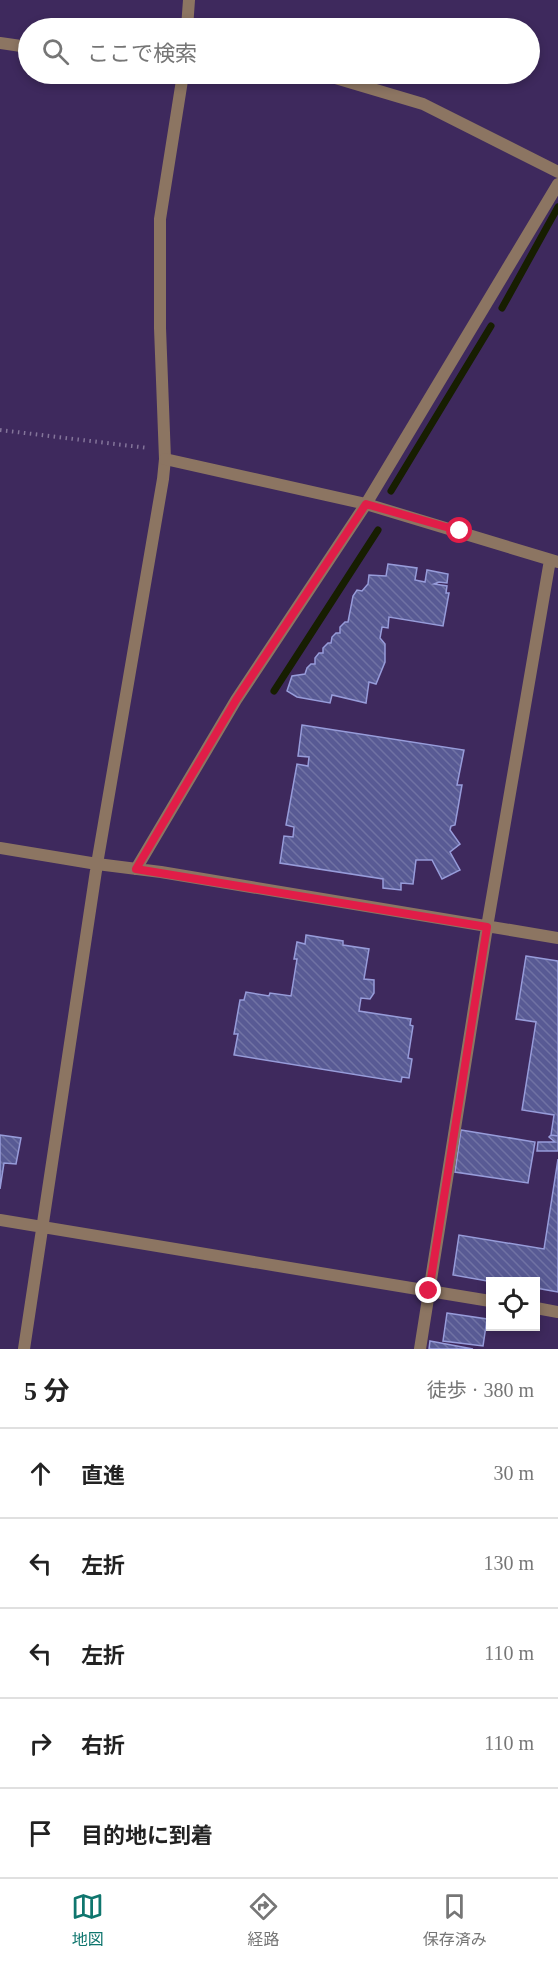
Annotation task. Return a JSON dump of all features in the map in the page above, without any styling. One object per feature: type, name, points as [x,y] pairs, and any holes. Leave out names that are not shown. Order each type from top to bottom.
[{"type":"street","points":[[188,18],[189,0]]},
{"type":"street","points":[[0,44],[18,46]]},
{"type":"street","points":[[24,1349],[97,864],[164,479],[160,219],[181,84]]},
{"type":"street","points":[[356,84],[423,104],[558,172]]},
{"type":"street","points":[[136,869],[236,700],[366,504],[558,183]]},
{"type":"street","points":[[165,459],[366,504],[554,561],[487,927],[420,1349]]},
{"type":"street","points":[[0,848],[558,938]]},
{"type":"street","points":[[0,1220],[486,1300]]},
{"type":"street","points":[[540,1309],[558,1312]]},
{"type":"path","points":[[0,430],[153,448],[165,459]]},
{"type":"building","points":[[388,564],[417,568],[415,580],[425,582],[427,570],[448,574],[447,583],[434,584],[447,586],[446,593],[449,593],[443,626],[389,617],[388,628],[382,627],[380,638],[385,644],[385,662],[376,684],[369,682],[366,703],[332,695],[330,703],[297,697],[287,691],[292,676],[305,674],[311,664],[315,664],[315,658],[319,653],[323,653],[323,648],[331,643],[332,637],[340,633],[340,627],[348,622],[353,596],[357,590],[362,591],[368,584],[369,575],[386,576]]},
{"type":"building","points":[[302,725],[464,750],[457,785],[462,785],[455,825],[451,826],[450,830],[460,844],[450,852],[460,870],[442,879],[432,860],[416,860],[413,884],[401,883],[401,890],[383,888],[383,879],[280,863],[284,836],[293,837],[294,827],[286,825],[297,764],[308,766],[309,757],[298,756]]},
{"type":"building","points":[[306,935],[343,941],[343,945],[369,949],[364,979],[374,980],[374,993],[370,999],[361,998],[359,1011],[411,1019],[410,1025],[413,1026],[408,1058],[412,1059],[409,1078],[402,1077],[401,1082],[234,1055],[238,1034],[234,1034],[240,1000],[244,1000],[246,992],[269,996],[270,993],[291,996],[297,959],[294,959],[297,942],[305,944]]},
{"type":"building","points":[[526,956],[558,961],[558,1136],[551,1135],[554,1115],[522,1110],[536,1022],[516,1019]]},
{"type":"building","points":[[461,1130],[535,1142],[528,1183],[455,1172]]},
{"type":"building","points":[[0,1135],[21,1138],[16,1164],[4,1163],[0,1189]]},
{"type":"building","points":[[558,1136],[558,1151],[537,1151],[538,1142],[555,1142],[549,1137]]},
{"type":"building","points":[[558,1159],[558,1292],[540,1289],[540,1277],[486,1277],[486,1281],[453,1275],[459,1235],[544,1249]]},
{"type":"building","points":[[447,1313],[486,1319],[483,1346],[443,1341]]},
{"type":"building","points":[[430,1341],[473,1349],[429,1349]]},
{"type":"waterway","points":[[502,308],[558,207]]},
{"type":"waterway","points":[[391,491],[491,326]]},
{"type":"waterway","points":[[274,691],[378,530]]},
{"type":"route","points":[[429,1291],[487,927],[136,869],[236,700],[366,504],[460,531]]}]
